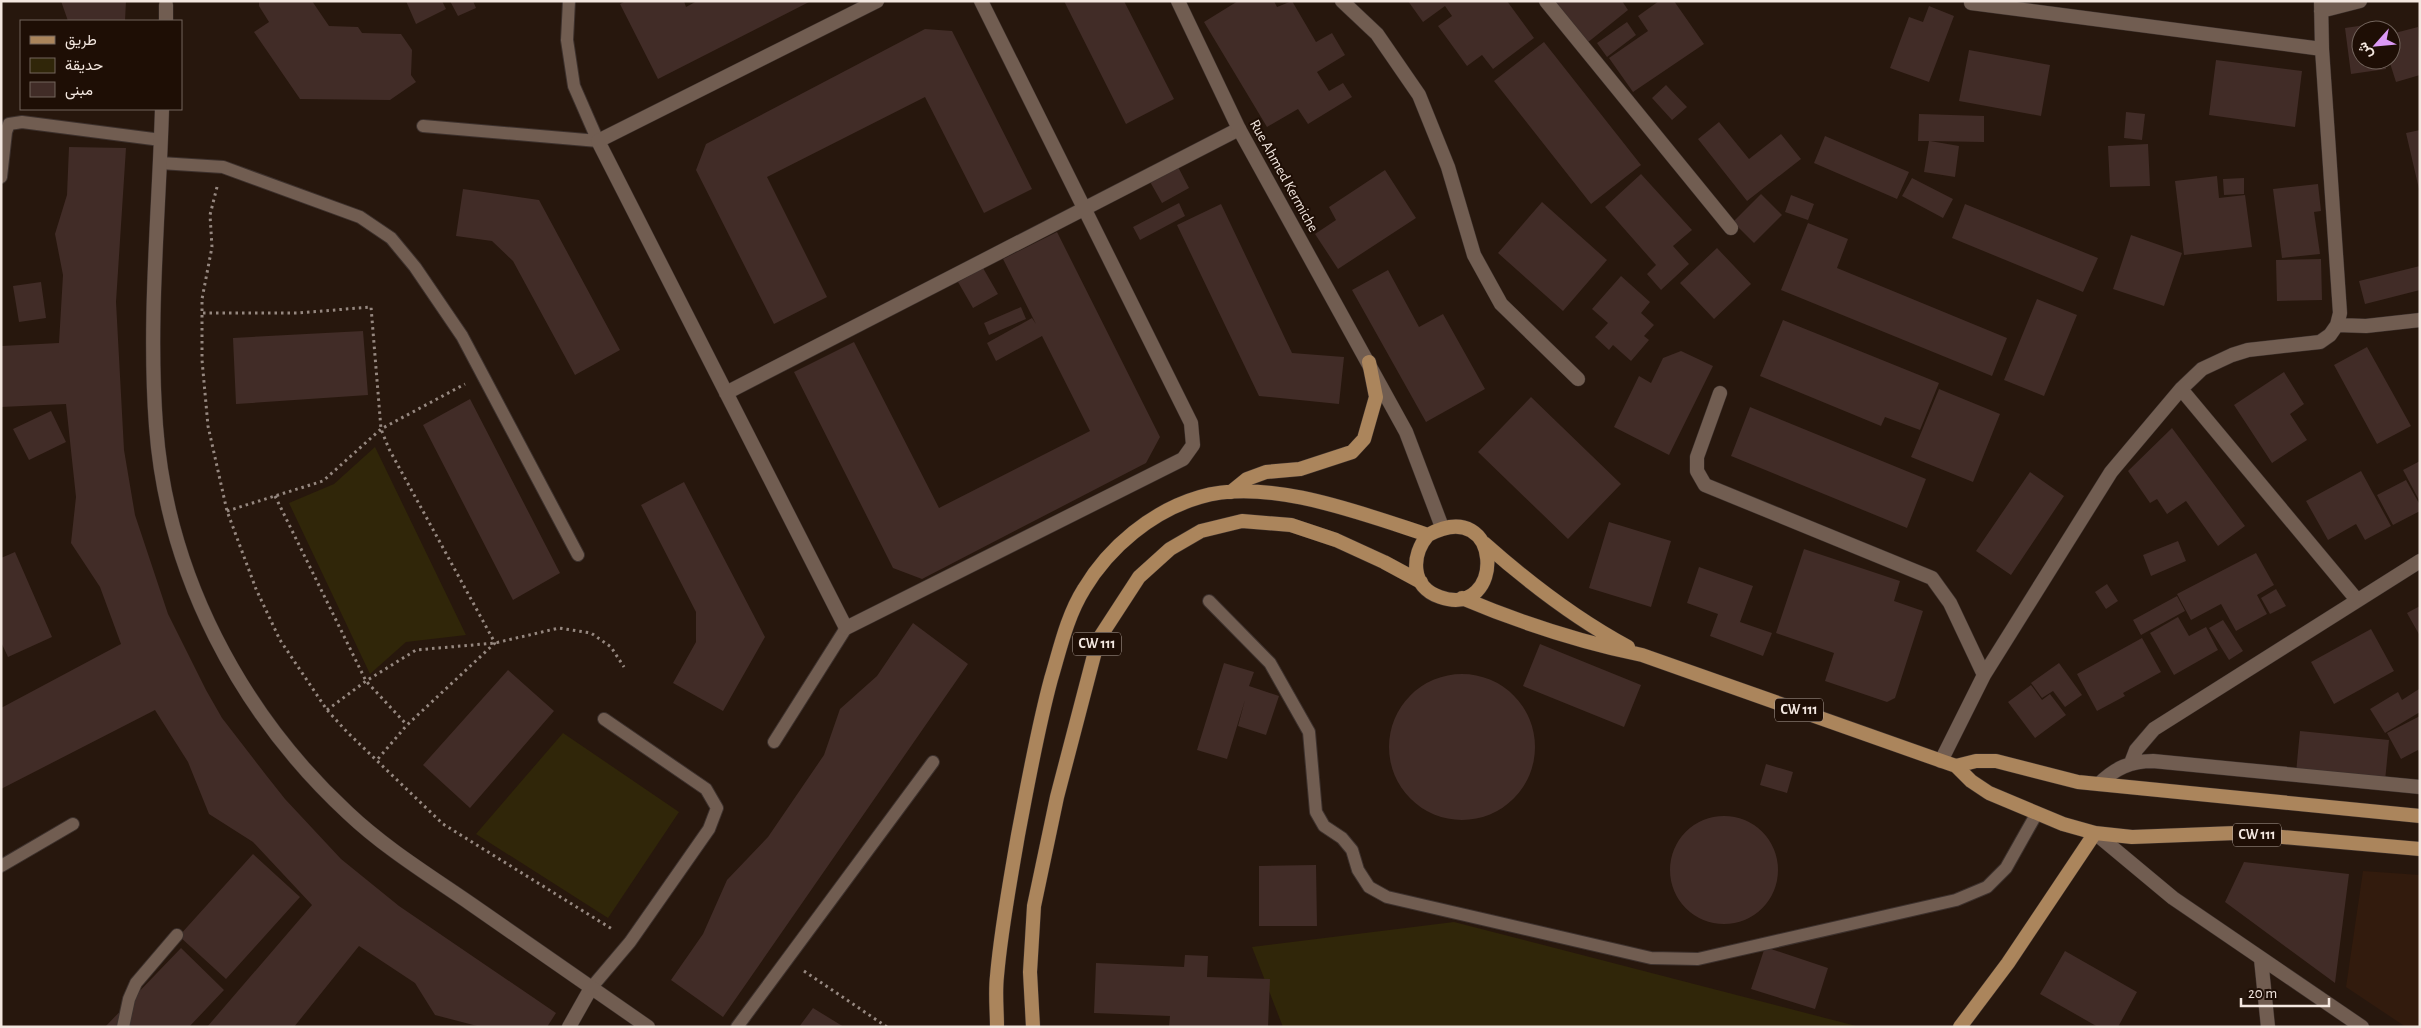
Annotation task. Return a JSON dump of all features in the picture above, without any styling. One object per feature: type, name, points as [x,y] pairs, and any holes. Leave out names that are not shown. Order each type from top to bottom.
[{"type":"main road","points":[[1231,492],[1247,479],[1266,472],[1300,469],[1352,452],[1364,439],[1376,397],[1369,362]]},
{"type":"main road","points":[[997,1027],[996,978],[1009,886],[1037,732],[1067,625],[1083,589],[1105,559],[1135,531],[1170,509],[1200,496],[1231,492],[1292,494],[1428,535]]},
{"type":"main road","name":"CW 111","points":[[1033,1027],[1030,972],[1034,906],[1070,739],[1098,640],[1139,577],[1170,549],[1200,531],[1242,521],[1291,525],[1336,540],[1384,562],[1421,582]]},
{"type":"main road","points":[[1483,542],[1488,552],[1487,575],[1473,594],[1450,600],[1439,597],[1429,591],[1421,582],[1416,570],[1416,557],[1420,545],[1428,535],[1442,527],[1457,526],[1472,531],[1512,568],[1575,615],[1642,655]]},
{"type":"main road","name":"CW 111","points":[[1462,598],[1532,627],[1605,648],[1642,655],[1941,760],[1956,766],[1980,788],[2079,830],[2132,837],[2236,833],[2420,849]]},
{"type":"main road","points":[[1956,766],[1976,761],[1996,761],[2059,778],[2099,784],[2420,816]]},
{"type":"main road","points":[[1960,1027],[2008,963],[2095,833]]},
{"type":"street","points":[[877,1],[598,141],[846,628],[1183,459],[1193,445],[1191,422],[981,1]]},
{"type":"street","name":"Rue Ahmed Kermiche","points":[[1178,1],[1240,129],[1406,432],[1442,527]]},
{"type":"street","points":[[1342,1],[1377,34],[1419,94],[1448,167],[1474,255],[1502,304],[1578,379]]},
{"type":"street","points":[[1546,1],[1731,228]]},
{"type":"street","points":[[1941,760],[1984,675],[2111,472],[2181,389],[2202,369],[2232,354],[2248,350],[2320,342],[2330,335],[2337,325],[2340,313],[2322,49],[2321,6],[2360,1]]},
{"type":"street","points":[[1971,3],[2322,49]]},
{"type":"street","points":[[166,5],[166,20]]},
{"type":"street","points":[[162,110],[156,214],[154,347],[156,427],[164,488],[176,541],[196,598],[218,640],[242,685],[270,726],[306,770],[349,814],[395,851],[648,1027]]},
{"type":"street","points":[[726,393],[1240,129]]},
{"type":"street","points":[[2337,325],[2375,325],[2420,320]]},
{"type":"street","points":[[2181,389],[2356,600]]},
{"type":"street","points":[[1720,393],[1697,457],[1697,471],[1705,485],[1932,578],[1950,603],[1984,675]]},
{"type":"street","points":[[2130,763],[2136,750],[2154,729],[2420,561]]},
{"type":"street","points":[[2099,784],[2114,771],[2130,763],[2153,761],[2420,787]]},
{"type":"street","points":[[2095,833],[2173,898],[2362,1027]]},
{"type":"street","points":[[2262,959],[2268,1027]]},
{"type":"street","points":[[569,1027],[591,988]]},
{"type":"lane","points":[[424,126],[598,141],[574,86],[567,40],[569,1]]},
{"type":"lane","points":[[1,177],[6,132],[9,124],[22,122],[161,140]]},
{"type":"lane","points":[[160,163],[223,167],[360,217],[390,238],[415,267],[462,336],[484,374],[578,555]]},
{"type":"lane","points":[[1209,601],[1270,663],[1310,732],[1316,812],[1324,826],[1342,838],[1352,850],[1358,870],[1369,887],[1387,897],[1651,958],[1698,959],[1956,900],[1987,888],[2006,868],[2037,813]]},
{"type":"lane","points":[[774,742],[846,628]]},
{"type":"lane","points":[[591,988],[630,942],[709,829],[717,808],[706,789],[604,719]]},
{"type":"lane","points":[[737,1027],[933,762]]},
{"type":"lane","points":[[1,866],[73,824]]},
{"type":"lane","points":[[124,1027],[129,999],[136,982],[177,935]]},
{"type":"path","points":[[223,167],[210,215],[212,247],[202,299],[202,360],[208,426],[227,511],[256,589],[280,640],[327,710],[347,732],[444,824],[607,925],[630,942]]},
{"type":"path","points":[[203,313],[298,312],[371,307],[381,429],[389,449],[495,643]]},
{"type":"path","points":[[227,511],[323,481],[381,429],[484,374]]},
{"type":"path","points":[[275,496],[366,681],[407,725]]},
{"type":"path","points":[[327,710],[366,681],[416,650],[495,643],[559,628],[592,633],[611,647],[624,667]]},
{"type":"path","points":[[377,760],[407,725],[495,643]]},
{"type":"path","points":[[826,986],[887,1027]]},
{"type":"shaded area","points":[[2363,871],[2420,875],[2420,1027],[2406,1027],[2346,987]]},
{"type":"green space","points":[[375,447],[466,635],[406,642],[370,674],[289,503],[334,484]]},
{"type":"green space","points":[[563,733],[679,812],[608,918],[476,834]]},
{"type":"green space","points":[[1454,922],[1860,1027],[1283,1027],[1252,947]]},
{"type":"building","points":[[61,1],[126,1],[125,20],[68,20]]},
{"type":"building","points":[[259,1],[312,1],[329,26],[358,27],[362,33],[401,34],[412,50],[411,75],[416,82],[390,100],[300,99],[254,32],[269,22],[259,6]]},
{"type":"building","points":[[406,1],[442,1],[446,9],[416,24]]},
{"type":"building","points":[[450,1],[473,1],[476,8],[458,16]]},
{"type":"building","points":[[626,1],[684,1],[686,7],[697,1],[811,1],[658,79],[620,4]]},
{"type":"building","points":[[1064,1],[1124,1],[1174,99],[1126,124]]},
{"type":"building","points":[[1238,1],[1274,1],[1277,7],[1292,1],[1316,42],[1332,33],[1345,55],[1317,72],[1329,91],[1343,83],[1352,97],[1308,124],[1298,109],[1267,127],[1204,22]]},
{"type":"building","points":[[1408,1],[1507,1],[1534,38],[1493,69],[1482,55],[1467,66],[1438,26],[1452,16],[1445,6],[1423,22]]},
{"type":"building","points":[[1554,1],[1622,1],[1628,10],[1587,43]]},
{"type":"building","points":[[1659,1],[1674,1],[1704,44],[1633,92],[1609,58],[1648,31],[1638,16]]},
{"type":"building","points":[[1929,6],[1954,16],[1929,82],[1890,68],[1909,17],[1923,22]]},
{"type":"building","points":[[1627,22],[1636,35],[1607,57],[1597,43]]},
{"type":"building","points":[[2351,27],[2351,70],[2379,70],[2351,74],[2345,28]]},
{"type":"building","points":[[2418,27],[2420,75],[2396,82],[2392,70],[2401,70],[2401,31]]},
{"type":"building","points":[[925,29],[952,31],[1032,189],[984,213],[925,97],[767,177],[827,297],[774,324],[696,170],[706,144]]},
{"type":"building","points":[[1544,42],[1641,165],[1591,204],[1494,81]]},
{"type":"building","points":[[1969,50],[2050,65],[2041,116],[1959,101]]},
{"type":"building","points":[[2216,60],[2302,71],[2295,127],[2209,115]]},
{"type":"building","points":[[1666,85],[1687,107],[1672,120],[1652,98]]},
{"type":"building","points":[[2126,112],[2145,114],[2142,140],[2124,138]]},
{"type":"building","points":[[1919,114],[1984,116],[1984,142],[1930,141],[1959,146],[1955,177],[1924,172],[1929,141],[1918,141]]},
{"type":"building","points":[[1719,122],[1749,159],[1781,134],[1801,159],[1747,201],[1698,139]]},
{"type":"building","points":[[2420,130],[2420,189],[2419,189],[2406,133]]},
{"type":"building","points":[[1825,136],[1909,172],[1897,199],[1814,163]]},
{"type":"building","points":[[2148,144],[2150,186],[2110,187],[2108,146]]},
{"type":"building","points":[[69,147],[126,148],[116,302],[124,450],[135,515],[168,614],[206,690],[222,718],[285,799],[341,859],[399,906],[556,1013],[547,1027],[481,1027],[435,1015],[415,983],[359,946],[294,1027],[207,1027],[312,905],[253,842],[209,814],[188,762],[155,710],[1,789],[1,708],[121,644],[100,587],[71,543],[76,497],[66,404],[1,407],[1,346],[59,343],[63,275],[55,234],[67,195]]},
{"type":"building","points":[[1177,165],[1189,188],[1162,203],[1149,180]]},
{"type":"building","points":[[1385,170],[1416,218],[1338,269],[1315,234],[1336,220],[1329,207]]},
{"type":"building","points":[[1641,174],[1692,230],[1673,246],[1689,264],[1661,290],[1647,274],[1656,265],[1605,207]]},
{"type":"building","points":[[2217,176],[2219,198],[2245,195],[2252,247],[2184,255],[2175,181]]},
{"type":"building","points":[[1912,178],[1953,199],[1943,218],[1902,196]]},
{"type":"building","points":[[2244,178],[2244,194],[2224,195],[2223,179]]},
{"type":"building","points":[[2318,184],[2321,211],[2314,212],[2320,254],[2282,258],[2273,189]]},
{"type":"building","points":[[463,189],[539,200],[620,350],[575,375],[513,261],[492,241],[456,236]]},
{"type":"building","points":[[1761,194],[1782,215],[1754,243],[1733,222]]},
{"type":"building","points":[[1791,195],[1814,204],[1808,220],[1785,212]]},
{"type":"building","points":[[1542,202],[1607,260],[1563,311],[1498,253]]},
{"type":"building","points":[[1179,203],[1185,216],[1140,240],[1133,227]]},
{"type":"building","points":[[1221,204],[1292,353],[1344,357],[1339,404],[1259,396],[1177,225]]},
{"type":"building","points":[[1965,204],[2098,258],[2083,292],[1952,238]]},
{"type":"building","points":[[1808,223],[1848,239],[1837,268],[2007,338],[1992,376],[1781,290]]},
{"type":"building","points":[[1057,232],[1160,437],[1146,463],[922,579],[893,568],[794,372],[854,342],[939,508],[1090,431],[1042,336],[996,361],[987,343],[1032,318],[1036,324],[1003,259]]},
{"type":"building","points":[[2131,235],[2182,253],[2164,306],[2113,289]]},
{"type":"building","points":[[1717,248],[1751,284],[1714,319],[1680,283]]},
{"type":"building","points":[[2321,259],[2322,300],[2277,301],[2276,260]]},
{"type":"building","points":[[2420,266],[2420,290],[2365,304],[2359,281]]},
{"type":"building","points":[[983,268],[998,294],[973,308],[958,282]]},
{"type":"building","points":[[1388,270],[1419,327],[1443,314],[1485,389],[1426,422],[1352,290]]},
{"type":"building","points":[[1621,276],[1650,302],[1641,313],[1654,325],[1644,336],[1649,340],[1631,361],[1613,345],[1609,350],[1595,337],[1608,323],[1592,309]]},
{"type":"building","points":[[41,282],[46,318],[19,322],[13,286]]},
{"type":"building","points":[[2037,299],[2077,315],[2044,396],[2004,380]]},
{"type":"building","points":[[1021,307],[1026,319],[989,335],[984,323]]},
{"type":"building","points":[[1783,320],[1939,383],[1920,430],[1885,417],[1881,426],[1760,376]]},
{"type":"building","points":[[363,331],[368,395],[236,404],[233,338]]},
{"type":"building","points":[[2367,347],[2411,426],[2377,444],[2334,365]]},
{"type":"building","points":[[1681,351],[1713,366],[1669,455],[1614,427],[1639,376],[1651,383],[1663,358]]},
{"type":"building","points":[[2284,372],[2304,404],[2290,414],[2307,440],[2272,463],[2234,405]]},
{"type":"building","points":[[1939,389],[2000,414],[1973,482],[1911,457]]},
{"type":"building","points":[[1531,397],[1621,484],[1568,539],[1478,452]]},
{"type":"building","points":[[470,399],[560,573],[513,600],[423,425]]},
{"type":"building","points":[[1750,407],[1926,479],[1907,528],[1731,456]]},
{"type":"building","points":[[51,411],[66,442],[29,460],[13,429]]},
{"type":"building","points":[[2172,428],[2245,526],[2218,546],[2186,501],[2167,514],[2157,499],[2150,503],[2128,471]]},
{"type":"building","points":[[2420,461],[2420,502],[2403,470]]},
{"type":"building","points":[[2361,471],[2391,526],[2365,540],[2356,524],[2328,540],[2306,501]]},
{"type":"building","points":[[2030,472],[2064,496],[2011,575],[1976,551]]},
{"type":"building","points":[[2406,480],[2420,505],[2420,511],[2393,525],[2377,495]]},
{"type":"building","points":[[684,482],[765,637],[723,711],[673,683],[696,642],[696,612],[641,505]]},
{"type":"building","points":[[1609,522],[1671,541],[1651,607],[1589,588]]},
{"type":"building","points":[[2178,541],[2186,561],[2151,576],[2143,555]]},
{"type":"building","points":[[1804,549],[1900,581],[1894,601],[1923,611],[1895,698],[1887,702],[1825,681],[1834,653],[1776,633]]},
{"type":"building","points":[[15,552],[52,637],[8,657],[1,642],[1,558]]},
{"type":"building","points":[[2256,553],[2274,585],[2257,595],[2267,614],[2236,631],[2221,604],[2191,620],[2177,594]]},
{"type":"building","points":[[1699,567],[1753,586],[1740,622],[1772,633],[1763,656],[1710,636],[1718,614],[1687,603]]},
{"type":"building","points":[[2107,584],[2118,601],[2106,609],[2095,592]]},
{"type":"building","points":[[2276,589],[2286,606],[2270,614],[2261,598]]},
{"type":"building","points":[[2177,596],[2185,611],[2141,635],[2133,620]]},
{"type":"building","points":[[2420,606],[2420,636],[2407,613]]},
{"type":"building","points":[[2178,617],[2189,636],[2206,627],[2218,650],[2174,675],[2150,633]]},
{"type":"building","points":[[2223,620],[2243,651],[2229,660],[2209,628]]},
{"type":"building","points":[[913,623],[968,664],[723,1017],[671,980],[703,934],[727,880],[768,837],[824,755],[840,709],[877,676]]},
{"type":"building","points":[[2371,629],[2394,671],[2334,704],[2311,662]]},
{"type":"building","points":[[2142,638],[2161,672],[2123,693],[2125,696],[2097,711],[2077,674]]},
{"type":"building","points":[[1540,644],[1641,685],[1624,727],[1523,686]]},
{"type":"building","points":[[1224,663],[1254,672],[1249,686],[1279,696],[1266,735],[1238,726],[1245,700],[1227,759],[1197,750]]},
{"type":"building","points":[[2059,663],[2082,695],[2065,707],[2053,691],[2042,698],[2031,683]]},
{"type":"building","points":[[508,670],[554,711],[470,808],[423,765]]},
{"type":"building","points":[[1462,674],[1490,680],[1513,696],[1529,719],[1535,747],[1529,775],[1513,798],[1490,814],[1462,820],[1434,814],[1411,798],[1395,775],[1389,747],[1395,719],[1411,696],[1434,680]]},
{"type":"building","points":[[2031,685],[2042,700],[2050,694],[2066,715],[2035,738],[2008,702]]},
{"type":"building","points":[[2419,689],[2420,712],[2385,733],[2370,709],[2398,692],[2402,700]]},
{"type":"building","points":[[2420,716],[2420,754],[2418,750],[2401,759],[2387,733]]},
{"type":"building","points":[[2300,731],[2389,740],[2385,781],[2296,773]]},
{"type":"building","points":[[1766,764],[1793,772],[1787,793],[1760,785]]},
{"type":"building","points":[[1724,816],[1745,820],[1762,832],[1774,849],[1778,870],[1774,891],[1762,908],[1745,920],[1724,924],[1703,920],[1686,908],[1674,891],[1670,870],[1674,849],[1686,832],[1703,820]]},
{"type":"building","points":[[253,854],[300,897],[226,979],[179,936]]},
{"type":"building","points":[[2244,862],[2349,874],[2335,983],[2225,902]]},
{"type":"building","points":[[1316,865],[1317,926],[1259,926],[1259,866]]},
{"type":"building","points":[[1765,947],[1828,968],[1815,1009],[1751,989]]},
{"type":"building","points":[[181,948],[224,990],[189,1027],[105,1027]]},
{"type":"building","points":[[2065,951],[2137,992],[2118,1027],[2098,1027],[2040,994]]},
{"type":"building","points":[[1185,955],[1208,956],[1207,977],[1270,979],[1268,1027],[1169,1027],[1170,1016],[1094,1013],[1096,963],[1184,967]]},
{"type":"building","points":[[813,1008],[844,1027],[799,1027]]}]
